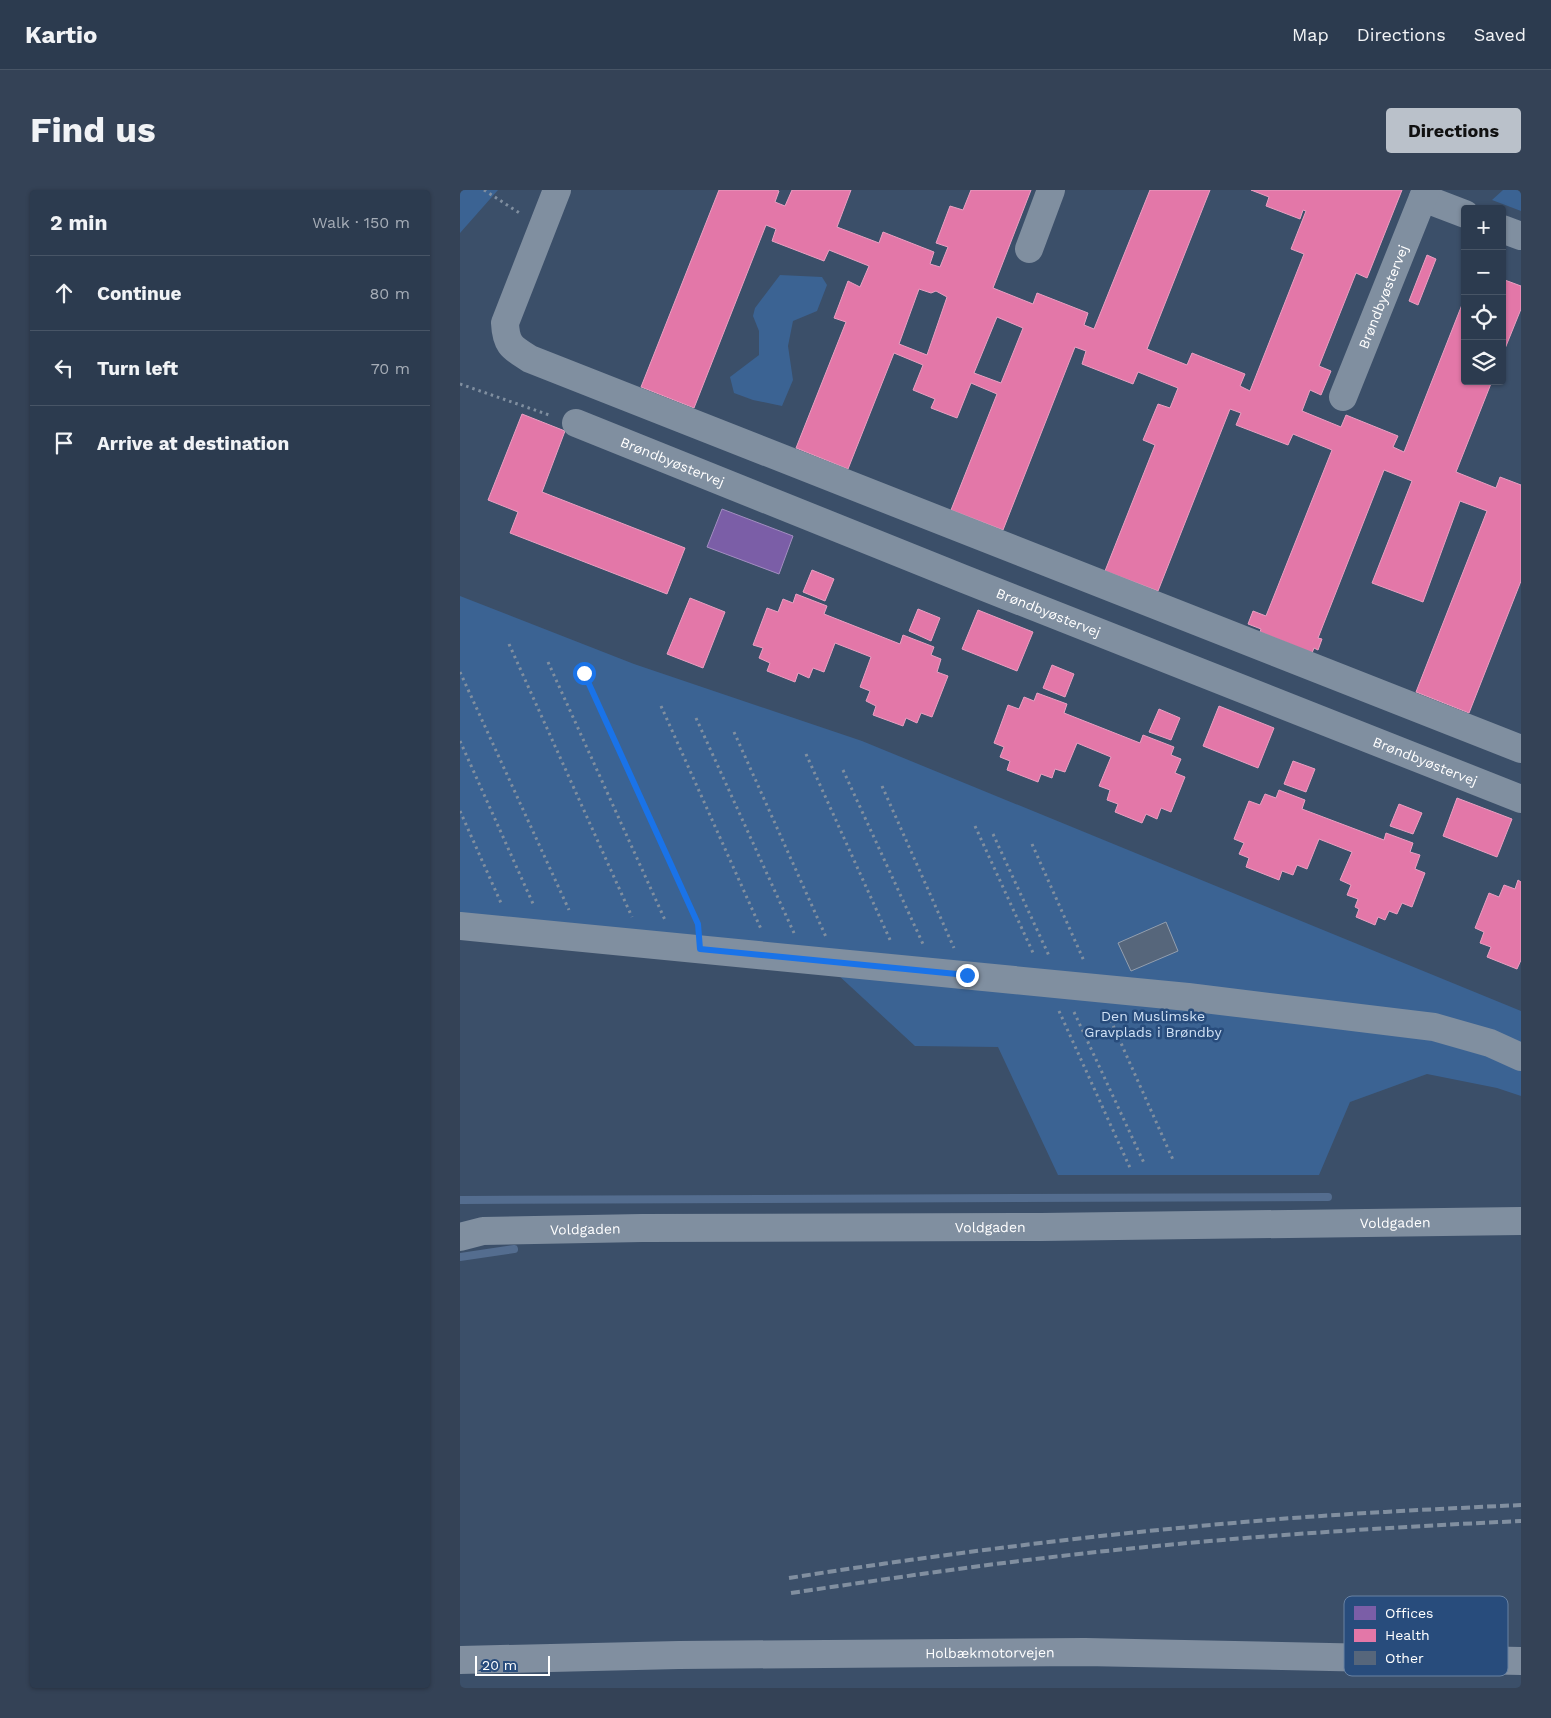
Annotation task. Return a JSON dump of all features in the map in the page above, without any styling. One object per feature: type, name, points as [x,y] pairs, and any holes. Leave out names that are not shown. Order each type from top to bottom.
[{"type":"highway","name":"Holbækmotorvejen","points":[[460,1660],[679,1655],[1085,1652],[1344,1657]]},
{"type":"highway","name":"Holbækmotorvejen","points":[[1508,1661],[1521,1661]]},
{"type":"street","points":[[557,190],[505,323],[506,336],[513,348],[530,359],[1521,749]]},
{"type":"street","points":[[1029,250],[1052,190]]},
{"type":"street","name":"Brøndbyøstervej","points":[[1343,397],[1424,194],[1461,212]]},
{"type":"street","points":[[1506,230],[1521,236]]},
{"type":"street","name":"Brøndbyøstervej","points":[[576,424],[1521,799]]},
{"type":"street","points":[[460,926],[1188,997],[1434,1027],[1490,1043],[1521,1057]]},
{"type":"street","name":"Voldgaden","points":[[460,1237],[483,1231],[642,1228],[1041,1227],[1521,1221]]},
{"type":"path","points":[[484,190],[542,229]]},
{"type":"path","points":[[460,384],[576,424]]},
{"type":"path","points":[[508,644],[640,936],[641,944]]},
{"type":"path","points":[[548,662],[671,933],[670,946]]},
{"type":"path","points":[[460,672],[582,938]]},
{"type":"path","points":[[584,673],[698,924],[700,949]]},
{"type":"path","points":[[661,706],[773,956]]},
{"type":"path","points":[[696,718],[806,960]]},
{"type":"path","points":[[734,732],[838,963]]},
{"type":"path","points":[[460,742],[547,934]]},
{"type":"path","points":[[806,754],[904,969]]},
{"type":"path","points":[[843,770],[936,972]]},
{"type":"path","points":[[882,786],[967,975]]},
{"type":"path","points":[[460,811],[513,931]]},
{"type":"green space","points":[[460,190],[498,190],[460,233]]},
{"type":"green space","points":[[1503,190],[1521,190],[1521,211],[1506,205],[1492,200]]},
{"type":"green space","points":[[780,275],[822,277],[827,285],[817,311],[793,321],[788,346],[793,380],[782,406],[753,400],[734,393],[730,377],[759,355],[759,331],[753,316],[755,308]]},
{"type":"green space","name":"Den Muslimske Gravplads i Brøndby","points":[[460,596],[634,664],[862,741],[1521,1011],[1521,1096],[1497,1088],[1427,1074],[1350,1102],[1319,1175],[1058,1175],[998,1047],[915,1046],[837,974],[460,933]]},
{"type":"building: Offices","points":[[722,509],[793,536],[779,574],[707,547]]},
{"type":"building: Health","points":[[719,190],[777,190],[779,191],[775,202],[785,206],[792,190],[851,190],[837,227],[879,243],[883,232],[934,252],[930,264],[940,267],[948,247],[936,243],[950,206],[963,210],[971,190],[1031,190],[993,288],[1033,304],[1037,293],[1088,313],[1084,325],[1094,329],[1150,190],[1210,190],[1147,349],[1187,365],[1192,353],[1245,374],[1240,386],[1250,391],[1304,254],[1291,249],[1306,211],[1303,210],[1300,219],[1266,206],[1269,197],[1251,190],[1402,190],[1367,278],[1356,273],[1319,366],[1331,371],[1321,395],[1310,390],[1302,411],[1341,427],[1346,415],[1398,436],[1393,447],[1404,452],[1461,307],[1461,385],[1490,385],[1456,472],[1496,488],[1500,477],[1521,485],[1521,581],[1469,713],[1416,692],[1487,511],[1460,501],[1423,602],[1372,583],[1412,481],[1384,470],[1318,638],[1322,639],[1318,650],[1314,648],[1312,653],[1260,632],[1261,629],[1248,624],[1253,611],[1266,616],[1332,450],[1293,434],[1288,445],[1236,425],[1241,413],[1230,409],[1158,591],[1105,571],[1155,445],[1143,440],[1158,404],[1170,408],[1178,388],[1138,372],[1133,384],[1082,364],[1086,351],[1075,347],[1003,530],[951,510],[997,394],[971,383],[957,418],[931,408],[935,399],[913,390],[923,365],[894,353],[848,469],[796,448],[846,322],[834,318],[848,281],[860,287],[869,266],[829,250],[824,261],[772,241],[776,229],[766,225],[694,408],[641,387]],"holes":[[[919,289],[931,293],[936,291],[947,297],[927,355],[899,344]],[[997,317],[1023,328],[1001,383],[974,373]]]},
{"type":"building: Health","points":[[1427,255],[1436,259],[1418,305],[1409,301]]},
{"type":"building: Health","points":[[1506,280],[1521,286],[1521,309],[1506,346]]},
{"type":"building: Health","points":[[522,414],[565,431],[542,492],[685,548],[667,594],[510,533],[518,512],[488,500]]},
{"type":"building: Health","points":[[812,570],[834,579],[825,601],[803,592]]},
{"type":"building: Health","points":[[796,594],[827,606],[824,614],[900,644],[903,635],[934,647],[931,655],[941,659],[937,672],[948,676],[932,717],[921,713],[917,723],[906,718],[903,726],[873,715],[876,706],[866,701],[870,691],[860,687],[871,657],[835,643],[824,672],[813,668],[809,678],[798,673],[795,682],[767,671],[770,663],[759,658],[763,648],[753,645],[767,608],[778,612],[783,599],[793,603]]},
{"type":"building: Health","points":[[690,598],[725,612],[703,668],[667,654]]},
{"type":"building: Health","points":[[918,609],[940,618],[931,641],[909,631]]},
{"type":"building: Health","points":[[978,610],[1033,632],[1017,671],[962,649]]},
{"type":"building: Health","points":[[1052,665],[1074,674],[1065,697],[1043,688]]},
{"type":"building: Health","points":[[1037,693],[1067,704],[1064,713],[1140,743],[1143,735],[1174,747],[1171,755],[1181,759],[1175,773],[1185,777],[1171,812],[1161,808],[1157,819],[1146,814],[1142,823],[1115,812],[1118,804],[1107,800],[1110,790],[1099,786],[1111,757],[1077,743],[1065,772],[1055,769],[1052,778],[1041,774],[1038,782],[1007,770],[1010,761],[1000,757],[1004,747],[994,743],[1008,705],[1019,709],[1024,697],[1034,701]]},
{"type":"building: Health","points":[[1219,706],[1274,728],[1258,768],[1203,746]]},
{"type":"building: Health","points":[[1159,709],[1180,718],[1171,740],[1149,732]]},
{"type":"building: Health","points":[[1293,761],[1315,769],[1306,792],[1284,784]]},
{"type":"building: Health","points":[[1279,790],[1305,800],[1302,809],[1384,840],[1386,833],[1413,843],[1410,852],[1420,855],[1415,869],[1425,873],[1412,907],[1402,903],[1397,914],[1389,911],[1385,920],[1378,917],[1375,925],[1356,917],[1359,909],[1355,907],[1358,899],[1347,895],[1351,885],[1340,880],[1352,852],[1319,839],[1307,869],[1297,865],[1293,875],[1282,871],[1279,880],[1246,867],[1249,858],[1239,854],[1244,843],[1234,839],[1249,801],[1260,805],[1265,794],[1276,798]]},
{"type":"building: Health","points":[[1457,798],[1512,819],[1497,857],[1443,836]]},
{"type":"building: Health","points":[[1399,804],[1422,813],[1413,834],[1390,826]]},
{"type":"building: Health","points":[[1518,880],[1521,882],[1521,960],[1517,969],[1487,957],[1491,947],[1480,943],[1484,932],[1475,928],[1489,893],[1499,897],[1504,885],[1515,889]]},
{"type":"building: Other","points":[[1166,922],[1178,951],[1131,971],[1118,943]]},
{"type":"waterway","points":[[460,1200],[1328,1197]]},
{"type":"waterway","points":[[460,1257],[514,1249]]},
{"type":"railway","points":[[789,1578],[968,1552],[1148,1531],[1331,1515],[1521,1505]]},
{"type":"railway","points":[[791,1593],[1093,1552],[1328,1532],[1521,1521]]},
{"type":"route","points":[[584,673],[698,924],[700,949],[967,975]]}]
